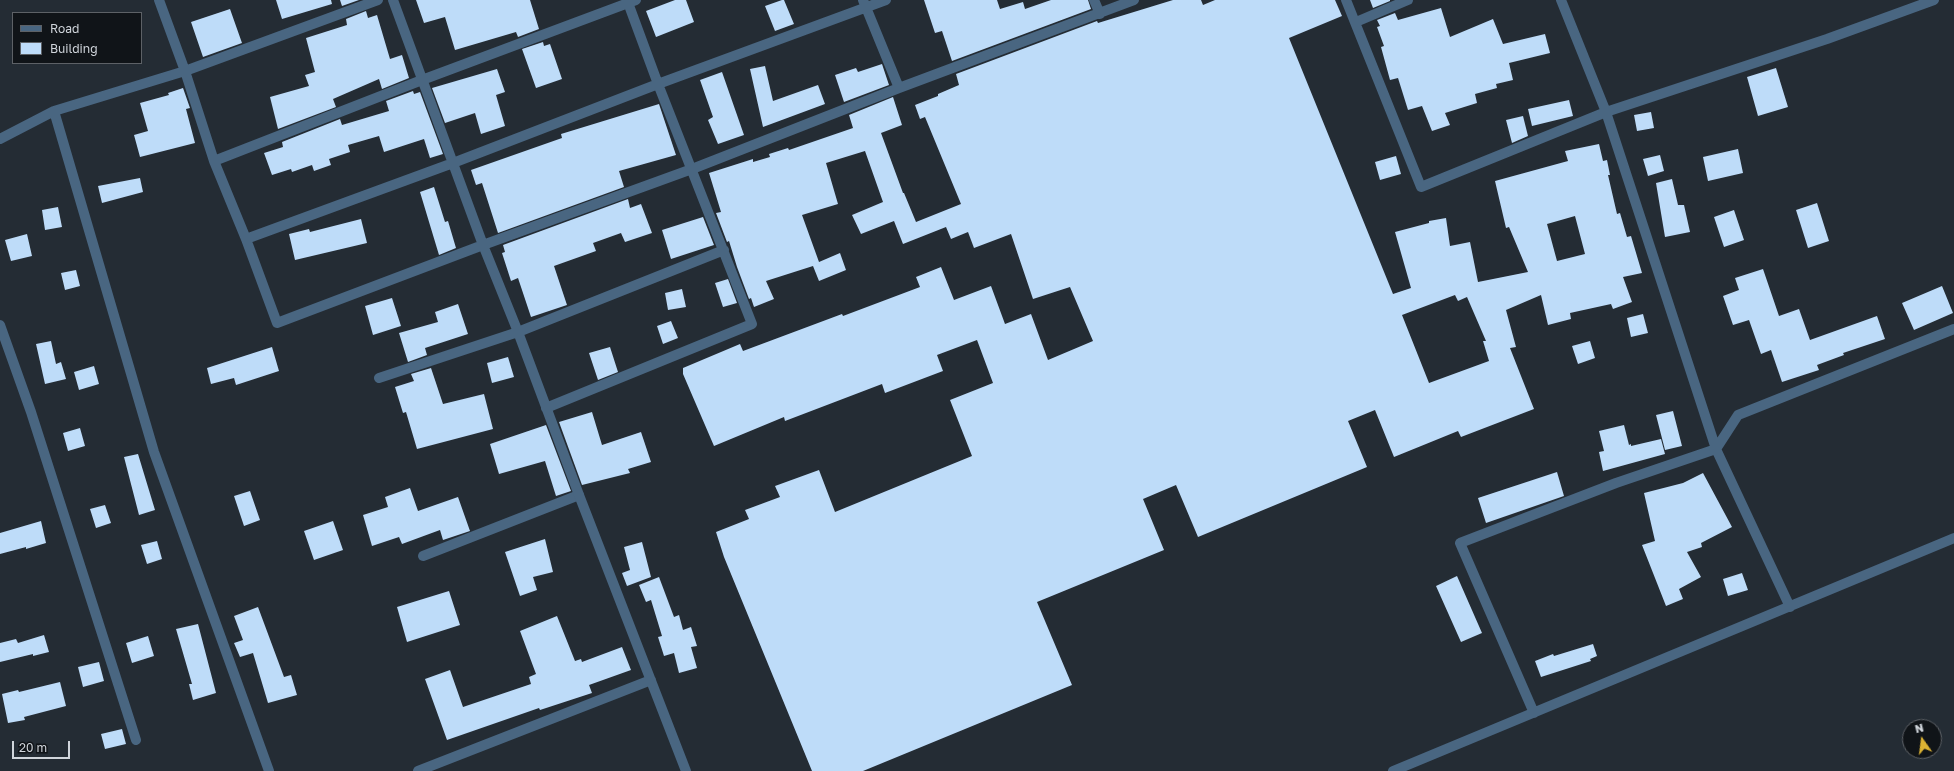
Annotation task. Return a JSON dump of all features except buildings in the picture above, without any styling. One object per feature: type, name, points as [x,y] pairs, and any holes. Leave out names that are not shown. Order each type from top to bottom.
[{"type":"street","points":[[159,0],[185,71],[214,162],[246,239],[278,323],[483,245],[692,169],[899,88],[1134,0]]},
{"type":"street","points":[[0,139],[54,111],[185,71],[378,0]]},
{"type":"street","points":[[393,0],[483,245],[518,332],[579,495],[686,771]]},
{"type":"street","points":[[246,239],[453,163],[864,4],[886,0]]},
{"type":"street","points":[[1094,0],[1100,14]]},
{"type":"street","points":[[1346,0],[1421,187],[1606,112],[1827,39],[1934,0]]},
{"type":"street","points":[[1356,22],[1408,0]]},
{"type":"street","points":[[1561,0],[1606,112],[1716,449],[1790,607]]},
{"type":"street","points":[[214,162],[422,80],[630,1],[658,84],[752,324],[546,408]]},
{"type":"street","points":[[864,4],[899,88]]},
{"type":"street","points":[[54,111],[154,452],[269,771]]},
{"type":"street","points":[[379,378],[518,332],[724,250]]},
{"type":"street","points":[[0,325],[31,412],[136,740]]},
{"type":"street","points":[[1534,713],[1460,543],[1616,483],[1716,449],[1738,415],[1954,330]]},
{"type":"street","points":[[423,556],[579,495]]},
{"type":"street","points":[[1392,771],[1954,538]]},
{"type":"street","points":[[418,771],[651,680]]}]
